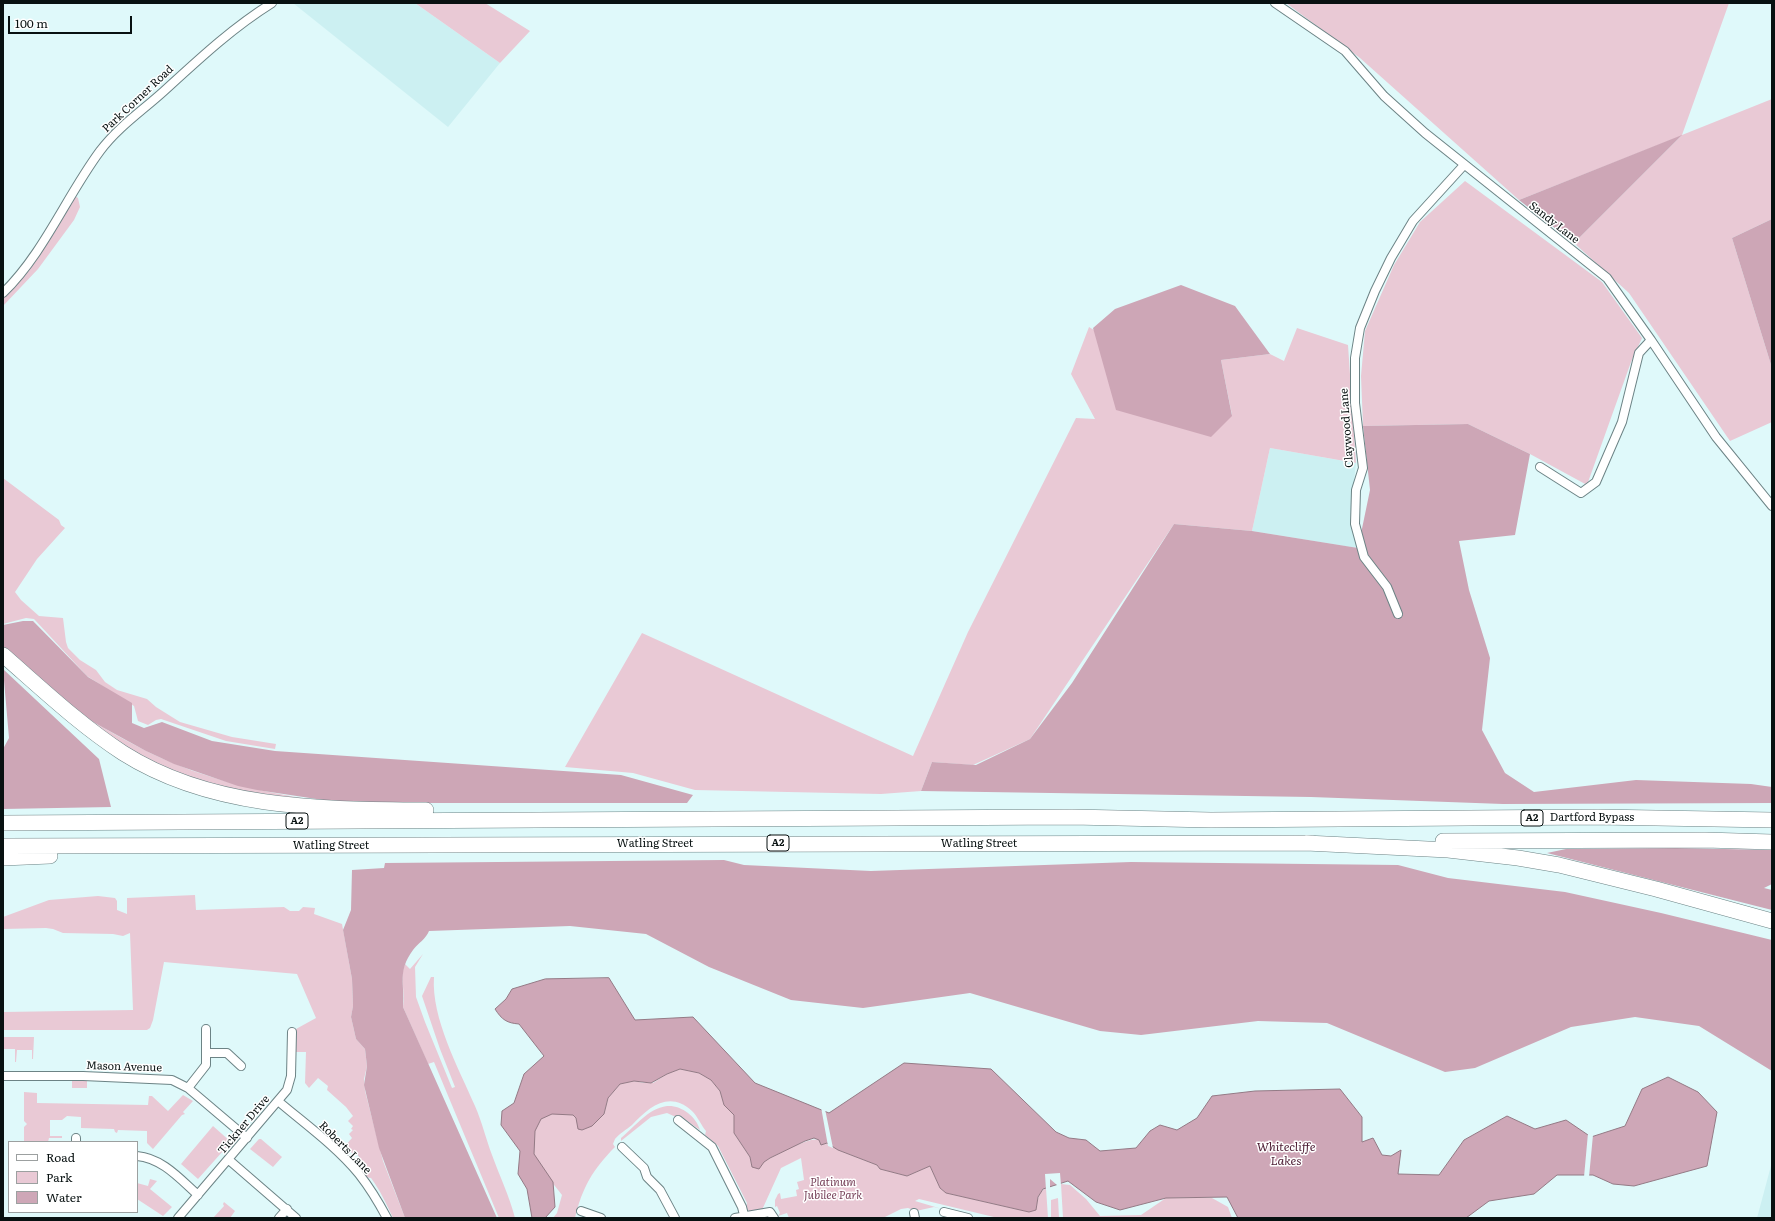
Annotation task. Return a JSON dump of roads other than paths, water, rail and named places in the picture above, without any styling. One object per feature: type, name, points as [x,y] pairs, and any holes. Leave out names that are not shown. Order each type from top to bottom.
[{"type":"highway","points":[[3,655],[81,722],[124,753],[166,775],[212,792],[250,800],[304,806],[441,810],[590,820]]},
{"type":"highway","name":"Dartford Bypass","points":[[590,820],[1072,817],[1292,820],[1598,817],[1772,820]]},
{"type":"highway","name":"A2","points":[[3,823],[590,820]]},
{"type":"highway","name":"Dartford Bypass","points":[[1312,843],[1644,840],[1772,842]]},
{"type":"highway","name":"Watling Street","points":[[3,846],[718,843],[1312,843]]},
{"type":"highway","name":"A2","points":[[1312,843],[1448,850],[1518,858],[1559,865],[1656,889],[1772,921]]},
{"type":"highway","points":[[3,858],[249,846]]},
{"type":"street","name":"Park Corner Road","points":[[3,293],[34,255],[85,173],[114,134],[164,92],[216,42],[246,19],[272,3]]},
{"type":"street","name":"Sandy Lane","points":[[1275,3],[1344,52],[1384,96],[1425,133],[1607,278],[1651,340],[1716,437],[1772,506]]},
{"type":"street","name":"Claywood Lane","points":[[1398,614],[1388,587],[1364,557],[1355,524],[1356,490],[1363,468],[1355,403],[1356,358],[1360,328],[1375,291],[1391,258],[1413,221],[1464,165]]},
{"type":"street","points":[[1540,467],[1581,493],[1596,482],[1622,422],[1639,353],[1651,340]]},
{"type":"street","points":[[188,1088],[205,1066],[206,1029]]},
{"type":"street","name":"Tickner Drive","points":[[178,1218],[288,1089],[291,1078],[292,1032]]},
{"type":"street","points":[[206,1053],[227,1053],[241,1066]]},
{"type":"street","name":"Mason Avenue","points":[[3,1076],[83,1076],[174,1081],[188,1088],[247,1138]]},
{"type":"street","name":"Roberts Lane","points":[[278,1101],[320,1136],[358,1173],[376,1197],[387,1218]]},
{"type":"street","points":[[678,1120],[712,1147],[742,1207],[744,1215]]},
{"type":"street","points":[[622,1147],[644,1168],[647,1177],[660,1190],[675,1218]]},
{"type":"street","points":[[138,1156],[151,1158],[160,1162],[198,1195]]},
{"type":"street","points":[[229,1160],[296,1218]]},
{"type":"street","points":[[279,1218],[287,1209]]},
{"type":"street","points":[[581,1211],[601,1218]]},
{"type":"street","points":[[735,1218],[744,1215],[770,1212],[774,1218]]},
{"type":"street","points":[[944,1212],[968,1218]]},
{"type":"water","name":"Whitecliffe Lakes","points":[[609,978],[635,1020],[693,1017],[755,1083],[829,1113],[904,1063],[991,1069],[1056,1132],[1069,1138],[1086,1140],[1100,1151],[1136,1148],[1150,1131],[1160,1125],[1177,1130],[1197,1118],[1212,1096],[1255,1091],[1340,1089],[1362,1117],[1362,1142],[1373,1138],[1382,1155],[1391,1156],[1401,1150],[1398,1174],[1439,1175],[1464,1140],[1507,1116],[1535,1129],[1566,1120],[1591,1137],[1625,1126],[1642,1089],[1668,1077],[1698,1092],[1717,1112],[1707,1166],[1634,1186],[1613,1184],[1593,1175],[1557,1175],[1534,1194],[1489,1201],[1466,1218],[1238,1218],[1227,1197],[1166,1198],[1120,1210],[1096,1202],[1068,1181],[1043,1189],[1038,1197],[1036,1210],[1029,1212],[946,1193],[940,1188],[930,1166],[907,1176],[880,1169],[877,1165],[838,1150],[827,1143],[821,1145],[819,1140],[814,1138],[770,1158],[764,1162],[759,1169],[752,1167],[750,1157],[734,1133],[734,1115],[724,1105],[720,1091],[711,1080],[699,1073],[680,1069],[651,1083],[634,1081],[620,1084],[608,1098],[604,1114],[592,1126],[582,1130],[578,1129],[576,1118],[573,1115],[552,1114],[541,1119],[535,1131],[534,1154],[553,1182],[555,1207],[545,1218],[532,1218],[527,1189],[518,1174],[520,1151],[501,1125],[502,1111],[514,1103],[524,1074],[544,1056],[519,1024],[511,1023],[505,1020],[495,1009],[506,999],[512,989],[545,979]]},
{"type":"park label","name":"Platinum Jubilee Park","points":[[833,1189]]}]
